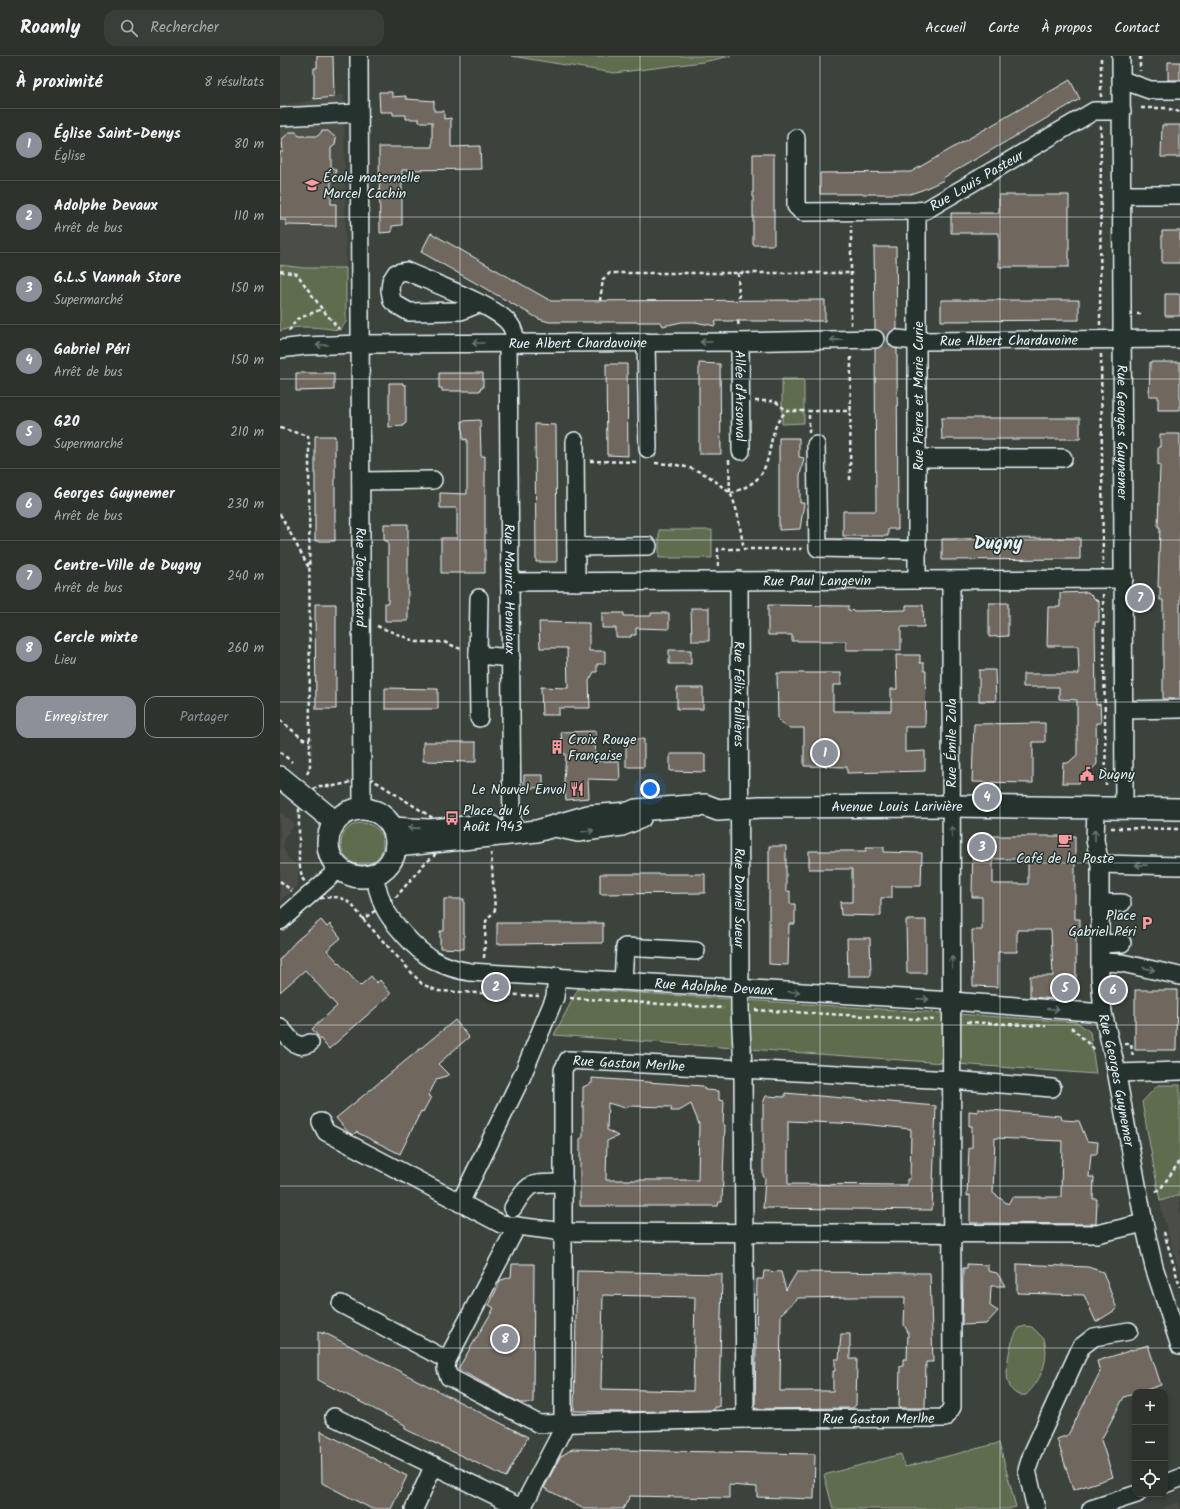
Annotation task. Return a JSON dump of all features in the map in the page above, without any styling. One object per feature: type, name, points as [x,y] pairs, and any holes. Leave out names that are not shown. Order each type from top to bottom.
[{"type":"main road","points":[[280,777],[335,822]]},
{"type":"main road","name":"Avenue Louis Larivière","points":[[394,836],[437,834],[502,835],[550,827],[588,816],[635,816],[636,810],[705,806],[718,810],[740,808],[951,806],[1100,818],[1124,809],[1180,809]]},
{"type":"main road","points":[[362,810],[374,811],[384,817],[394,836],[392,860],[382,871],[373,875],[354,876],[340,868],[332,857],[329,849],[330,833],[335,822],[346,814],[362,810]]},
{"type":"street","name":"Rue Jean Hazard","points":[[359,56],[362,810]]},
{"type":"street","name":"Rue Georges Guynemer","points":[[1121,56],[1124,809]]},
{"type":"street","points":[[1122,80],[1150,90],[1180,90]]},
{"type":"street","name":"Rue Louis Pasteur","points":[[796,138],[796,206],[802,212],[917,211],[926,210],[1094,111],[1122,110]]},
{"type":"street","points":[[280,117],[359,113]]},
{"type":"street","points":[[1122,195],[1180,196]]},
{"type":"street","name":"Rue Pierre et Marie Curie","points":[[917,211],[917,580]]},
{"type":"street","name":"Rue Maurice Henniaux","points":[[478,304],[503,318],[510,324],[514,331],[512,343],[510,582],[511,658],[502,835]]},
{"type":"street","name":"Rue Albert Chardavoine","points":[[280,350],[304,346],[361,344],[740,342],[875,339]]},
{"type":"street","name":"Rue Albert Chardavoine","points":[[897,339],[917,341],[1180,339]]},
{"type":"street","points":[[646,342],[649,456]]},
{"type":"street","name":"Allée d'Arsonval","points":[[740,342],[742,451]]},
{"type":"street","points":[[575,441],[576,582]]},
{"type":"street","points":[[816,445],[818,548],[918,550]]},
{"type":"street","points":[[918,458],[1063,458]]},
{"type":"street","points":[[361,481],[433,480]]},
{"type":"street","points":[[576,547],[648,546]]},
{"type":"street","name":"Rue Paul Langevin","points":[[510,582],[1124,578]]},
{"type":"street","name":"Rue Félix Fallières","points":[[739,580],[740,808]]},
{"type":"street","name":"Rue Émile Zola","points":[[951,580],[952,1001]]},
{"type":"street","points":[[479,598],[479,718]]},
{"type":"street","points":[[478,655],[511,658]]},
{"type":"street","points":[[1124,710],[1180,709]]},
{"type":"street","name":"Rue Daniel Sueur","points":[[740,808],[741,988]]},
{"type":"street","name":"Rue Georges Guynemer","points":[[1100,818],[1095,840],[1100,864],[1100,944],[1109,963],[1103,1013],[1117,1073],[1144,1224],[1154,1267],[1180,1346]]},
{"type":"street","points":[[1100,864],[1180,866]]},
{"type":"street","points":[[280,921],[340,868]]},
{"type":"street","name":"Rue Adolphe Devaux","points":[[373,875],[383,905],[393,921],[418,949],[431,959],[449,967],[470,972],[557,976],[952,1001],[1103,1013]]},
{"type":"street","points":[[1100,903],[1122,903]]},
{"type":"street","points":[[1100,944],[1122,943]]},
{"type":"street","points":[[623,981],[624,946],[696,951]]},
{"type":"street","points":[[1109,963],[1180,976]]},
{"type":"street","points":[[460,1202],[522,1076],[555,997],[557,976]]},
{"type":"street","points":[[741,988],[745,1233],[745,1419]]},
{"type":"street","name":"Rue Gaston Merlhe","points":[[447,1360],[446,1369],[449,1377],[539,1424],[745,1419],[945,1418],[952,1407],[952,1001]]},
{"type":"street","points":[[280,1027],[295,1045],[301,1046],[310,1042]]},
{"type":"street","name":"Rue Gaston Merlhe","points":[[563,1423],[563,1070],[568,1060],[952,1080],[1052,1088]]},
{"type":"street","points":[[1117,1073],[1180,1071]]},
{"type":"street","points":[[321,1122],[326,1132],[501,1224],[564,1232],[1097,1234],[1144,1224]]},
{"type":"street","points":[[514,1208],[523,1190],[532,1184],[564,1183]]},
{"type":"street","points":[[341,1304],[447,1360],[517,1226]]},
{"type":"street","points":[[1036,1509],[1027,1470],[1032,1454],[1081,1347],[1094,1337],[1129,1332]]},
{"type":"street","points":[[334,1417],[434,1465],[516,1507],[563,1429],[563,1423]]},
{"type":"street","points":[[414,1509],[434,1465]]},
{"type":"street","points":[[1168,1483],[1180,1478]]},
{"type":"street","points":[[1091,1509],[1132,1496]]},
{"type":"path","points":[[1100,339],[1101,56]]},
{"type":"path","points":[[1140,56],[1140,62]]},
{"type":"path","points":[[1140,108],[1165,108],[1180,112]]},
{"type":"path","points":[[850,480],[851,212]]},
{"type":"path","points":[[280,271],[297,274],[322,309],[342,333]]},
{"type":"path","points":[[600,301],[603,278],[610,273],[851,273]]},
{"type":"path","points":[[738,273],[739,300]]},
{"type":"path","points":[[289,331],[297,319],[322,309]]},
{"type":"path","points":[[741,401],[775,401],[788,411],[851,411]]},
{"type":"path","points":[[730,494],[757,479],[769,456],[769,444],[779,417],[788,411]]},
{"type":"path","points":[[809,412],[808,437],[816,445]]},
{"type":"path","points":[[280,428],[308,436],[310,768],[307,774]]},
{"type":"path","points":[[742,451],[729,452],[730,494],[737,514],[744,549]]},
{"type":"path","points":[[575,460],[649,456],[672,464],[695,468],[716,481],[730,494]]},
{"type":"path","points":[[280,514],[310,569]]},
{"type":"path","points":[[718,580],[718,549],[818,548]]},
{"type":"path","points":[[362,619],[417,642],[444,642],[478,655]]},
{"type":"path","points":[[280,720],[304,739],[310,740]]},
{"type":"path","points":[[1100,818],[1180,828]]},
{"type":"path","points":[[397,896],[423,865],[434,856],[437,850],[437,834]]},
{"type":"path","points":[[484,973],[486,921],[495,910],[502,835]]},
{"type":"path","points":[[280,881],[290,889]]},
{"type":"path","points":[[1156,1192],[1162,1188],[1180,1161]]},
{"type":"shaded area","name":"École maternelle Marcel Cachin","points":[[344,95],[346,268],[303,268],[280,265],[280,106]]},
{"type":"shaded area","points":[[280,812],[295,824],[285,836],[283,847],[288,858],[298,866],[298,886],[280,901]]},
{"type":"shaded area","points":[[1180,1195],[1180,1273],[1163,1217],[1160,1201]]},
{"type":"shaded area","points":[[1179,1502],[1180,1509],[1160,1509]]},
{"type":"green space","points":[[511,56],[731,56],[703,62],[614,73]]},
{"type":"green space","points":[[280,265],[303,268],[346,268],[346,322],[340,330],[302,327],[280,331]]},
{"type":"green space","points":[[782,379],[804,379],[804,423],[782,424]]},
{"type":"green space","points":[[659,530],[712,530],[712,558],[659,558]]},
{"type":"green space","points":[[362,823],[377,829],[383,844],[377,859],[362,865],[347,859],[341,844],[347,829]]},
{"type":"green space","points":[[578,989],[1077,1022],[1090,1032],[1096,1074],[554,1035]]},
{"type":"green space","points":[[1158,1085],[1180,1085],[1180,1195],[1160,1201],[1142,1102]]},
{"type":"green space","points":[[1025,1326],[1032,1327],[1044,1339],[1046,1347],[1043,1369],[1036,1383],[1026,1395],[1017,1394],[1011,1388],[1007,1368],[1008,1356],[1015,1335],[1019,1328]]},
{"type":"green space","points":[[999,1443],[1016,1507],[1008,1509],[833,1509],[824,1475],[901,1454],[905,1467]]},
{"type":"building","points":[[317,56],[333,56],[334,97],[314,99],[314,68],[317,68]]},
{"type":"building","points":[[1168,62],[1180,62],[1180,80],[1168,80]]},
{"type":"building","points":[[1070,80],[1080,99],[943,178],[944,180],[910,194],[820,194],[820,173],[911,172]]},
{"type":"building","points":[[379,92],[392,92],[392,97],[406,96],[406,99],[434,101],[434,111],[444,111],[444,119],[451,118],[451,147],[480,146],[481,169],[402,170],[402,225],[392,226],[392,232],[380,233],[379,147],[432,147],[432,122],[419,122],[419,119],[406,119],[406,115],[393,115],[393,112],[380,112]]},
{"type":"building","points":[[1162,125],[1180,125],[1180,157],[1161,157]]},
{"type":"building","points":[[322,131],[328,131],[336,138],[335,145],[331,148],[331,167],[336,170],[335,176],[331,181],[331,204],[336,204],[336,226],[286,225],[286,220],[280,220],[280,152],[283,152],[282,139],[290,132],[296,132],[299,136],[318,136]]},
{"type":"building","points":[[753,154],[774,154],[774,245],[753,245]]},
{"type":"building","points":[[999,195],[1069,195],[1069,267],[999,267],[999,233],[951,233],[951,213],[999,213]]},
{"type":"building","points":[[1162,231],[1180,231],[1180,263],[1162,263]]},
{"type":"building","points":[[431,233],[551,301],[825,300],[825,321],[716,321],[715,326],[695,322],[682,322],[663,326],[661,322],[549,322],[539,319],[421,252]]},
{"type":"building","points":[[874,247],[896,247],[897,329],[889,333],[887,338],[891,347],[897,349],[898,529],[888,529],[888,536],[843,536],[843,511],[876,511],[875,349],[880,347],[885,339],[883,334],[875,329]]},
{"type":"building","points":[[1165,294],[1180,294],[1180,316],[1165,316]]},
{"type":"building","points":[[941,300],[1079,300],[1079,320],[941,321]]},
{"type":"building","points":[[1150,362],[1180,362],[1180,410],[1158,410],[1158,396],[1149,396]]},
{"type":"building","points":[[699,363],[720,364],[721,454],[699,454]]},
{"type":"building","points":[[606,364],[627,364],[628,456],[607,455]]},
{"type":"building","points":[[296,373],[334,373],[334,390],[296,391]]},
{"type":"building","points":[[439,373],[483,373],[483,388],[481,388],[480,391],[442,391],[442,388],[439,388]]},
{"type":"building","points":[[389,383],[403,383],[403,385],[406,385],[406,423],[404,426],[389,427]]},
{"type":"building","points":[[941,418],[1080,418],[1080,439],[942,439]]},
{"type":"building","points":[[480,420],[481,456],[485,456],[485,573],[441,573],[441,538],[457,538],[457,508],[440,508],[440,493],[467,494],[467,439],[463,440],[462,421]]},
{"type":"building","points":[[535,424],[556,425],[557,562],[536,562]]},
{"type":"building","points":[[1160,434],[1180,434],[1180,699],[1163,699],[1163,600],[1160,600],[1160,587],[1158,587],[1160,465],[1158,465],[1158,447],[1160,447]]},
{"type":"building","points":[[315,436],[335,436],[335,541],[315,541]]},
{"type":"building","points":[[779,438],[799,438],[799,457],[804,458],[800,475],[800,503],[804,503],[800,529],[779,530]]},
{"type":"building","points":[[384,524],[408,524],[408,621],[385,621],[385,603],[388,603],[388,541],[384,541]]},
{"type":"building","points":[[1080,538],[1080,559],[942,560],[942,539]]},
{"type":"building","points":[[1088,592],[1099,601],[1099,622],[1095,622],[1096,705],[1100,704],[1101,723],[1096,723],[1097,764],[1079,783],[1062,783],[1063,763],[1068,763],[1077,755],[1077,700],[1059,699],[1059,687],[1023,687],[1023,674],[1079,674],[1078,646],[1047,646],[1048,607],[1060,607],[1060,593]]},
{"type":"building","points":[[989,603],[1008,603],[1008,636],[989,637]]},
{"type":"building","points":[[315,604],[336,604],[336,709],[316,709]]},
{"type":"building","points":[[768,605],[848,606],[848,610],[856,611],[906,610],[906,605],[923,605],[924,627],[901,627],[901,650],[846,650],[846,641],[792,641],[792,635],[768,635]]},
{"type":"building","points":[[691,608],[709,608],[709,641],[692,641]]},
{"type":"building","points":[[602,613],[624,613],[624,616],[651,616],[651,613],[669,613],[669,629],[636,628],[636,635],[631,635],[631,637],[616,637],[616,628],[602,628]]},
{"type":"building","points":[[539,622],[589,623],[589,651],[605,651],[605,664],[597,664],[597,672],[594,672],[589,681],[590,708],[559,708],[559,715],[542,715],[541,687],[568,688],[567,648],[540,648]]},
{"type":"building","points":[[669,650],[691,650],[691,664],[669,664]]},
{"type":"building","points":[[896,655],[920,655],[920,663],[924,663],[924,671],[926,671],[925,727],[905,727],[905,752],[925,751],[925,771],[847,773],[847,767],[804,766],[804,728],[788,728],[778,719],[777,673],[841,673],[841,685],[833,685],[833,711],[891,711],[891,689],[897,689]]},
{"type":"building","points":[[979,670],[995,670],[996,701],[979,701]]},
{"type":"building","points":[[385,688],[438,689],[438,709],[385,709]]},
{"type":"building","points":[[677,688],[703,688],[703,709],[677,709]]},
{"type":"building","points":[[1045,723],[1045,742],[1033,742],[1033,783],[972,782],[974,724]]},
{"type":"building","points":[[596,731],[595,761],[619,761],[620,780],[588,779],[589,798],[566,800],[564,780],[566,754],[563,754],[561,732]]},
{"type":"building","points":[[626,739],[644,739],[644,767],[626,767]]},
{"type":"building","points":[[423,742],[476,742],[476,762],[423,761]]},
{"type":"building","points":[[670,754],[705,754],[705,772],[670,771]]},
{"type":"building","points":[[524,775],[543,775],[543,787],[524,789]]},
{"type":"building","points":[[973,836],[1075,836],[1075,919],[1080,919],[1080,930],[1076,930],[1076,993],[1068,1000],[1030,997],[1030,976],[1053,976],[1051,930],[1017,930],[1017,952],[998,952],[998,987],[973,986],[972,930],[982,930],[982,897],[972,897]],"holes":[[[993,859],[1028,859],[1028,884],[993,884]]]},
{"type":"building","points":[[769,846],[786,846],[786,891],[790,891],[790,904],[795,904],[795,924],[789,924],[788,965],[769,964]]},
{"type":"building","points":[[866,847],[884,847],[884,852],[922,853],[921,886],[892,886],[892,898],[881,898],[881,916],[841,915],[840,902],[852,902],[852,869],[809,869],[809,851],[866,851]]},
{"type":"building","points":[[600,874],[705,874],[705,893],[600,894]]},
{"type":"building","points":[[444,899],[464,899],[464,949],[440,948],[440,931],[444,931]]},
{"type":"building","points":[[321,920],[327,927],[330,924],[341,938],[327,950],[360,986],[371,976],[377,983],[380,980],[391,994],[329,1049],[312,1029],[337,1006],[305,970],[280,992],[280,959],[296,941]]},
{"type":"building","points":[[906,920],[926,920],[926,973],[907,973]]},
{"type":"building","points":[[497,923],[603,923],[603,943],[497,944]]},
{"type":"building","points":[[847,938],[870,938],[871,976],[848,976]]},
{"type":"building","points":[[1135,990],[1177,990],[1176,1050],[1135,1050]]},
{"type":"building","points":[[455,1020],[469,1037],[438,1064],[449,1075],[437,1079],[428,1096],[431,1097],[423,1112],[421,1111],[400,1154],[356,1132],[353,1135],[348,1132],[336,1118]]},
{"type":"building","points":[[592,1078],[703,1086],[705,1090],[719,1091],[719,1100],[724,1101],[723,1125],[725,1125],[722,1202],[719,1202],[718,1206],[580,1206],[580,1139],[583,1137],[583,1087],[592,1083]],"holes":[[[608,1103],[625,1108],[628,1106],[671,1107],[671,1111],[679,1111],[691,1104],[699,1124],[698,1180],[606,1180],[607,1141],[618,1136],[607,1130]]]},
{"type":"building","points":[[785,1093],[936,1106],[932,1210],[763,1208],[765,1178],[763,1176],[763,1103],[766,1096],[785,1097]],"holes":[[[788,1121],[862,1124],[911,1129],[910,1179],[907,1179],[907,1185],[788,1184]]]},
{"type":"building","points":[[978,1109],[1061,1116],[1062,1120],[1079,1121],[1087,1141],[1098,1142],[1097,1154],[1091,1154],[1089,1177],[1094,1177],[1093,1199],[1097,1199],[1096,1224],[970,1223],[970,1195],[967,1196],[969,1148],[972,1148],[972,1126],[969,1126],[969,1111],[978,1112]],"holes":[[[995,1138],[1062,1141],[1061,1197],[1012,1197],[1008,1204],[993,1193]]]},
{"type":"building","points":[[512,1264],[534,1264],[533,1403],[520,1403],[458,1369],[494,1308],[489,1305],[501,1280],[511,1277]]},
{"type":"building","points":[[967,1264],[988,1265],[988,1271],[997,1273],[1005,1286],[991,1286],[990,1306],[998,1311],[986,1324],[962,1325],[963,1268],[967,1268]]},
{"type":"building","points":[[1017,1264],[1088,1267],[1103,1272],[1117,1309],[1096,1322],[1084,1295],[1017,1293]]},
{"type":"building","points":[[577,1271],[722,1274],[719,1407],[714,1407],[714,1410],[620,1412],[574,1411]],"holes":[[[603,1295],[695,1297],[693,1391],[601,1389]]]},
{"type":"building","points":[[764,1271],[781,1272],[786,1290],[797,1272],[930,1273],[933,1362],[926,1362],[925,1408],[899,1408],[900,1366],[903,1366],[903,1359],[907,1359],[908,1332],[904,1325],[905,1297],[854,1297],[798,1298],[781,1314],[780,1391],[833,1391],[833,1371],[835,1371],[835,1359],[839,1359],[841,1334],[850,1334],[850,1359],[857,1359],[856,1405],[853,1408],[755,1409],[757,1279],[763,1279]]},
{"type":"building","points":[[318,1331],[323,1334],[323,1332],[528,1437],[506,1477],[405,1429],[405,1425],[318,1380]]},
{"type":"building","points":[[1148,1345],[1161,1385],[1149,1389],[1132,1389],[1132,1394],[1124,1397],[1101,1440],[1113,1477],[1073,1490],[1057,1439],[1068,1435],[1087,1398],[1100,1372],[1097,1361]]},
{"type":"building","points":[[321,1431],[407,1476],[391,1509],[372,1509],[322,1483]]},
{"type":"building","points":[[572,1449],[815,1454],[814,1499],[757,1497],[757,1487],[729,1485],[729,1498],[630,1496],[623,1509],[584,1509],[544,1488],[560,1457]]},
{"type":"tunnel","points":[[875,339],[897,339]]},
{"type":"place","name":"École maternelle Marcel Cachin","points":[[312,185]]},
{"type":"place","name":"Centre-Ville de Dugny","points":[[1140,598]]},
{"type":"place","name":"Croix Rouge Française","points":[[557,747]]},
{"type":"place","name":"Église Saint-Denys","points":[[825,753]]},
{"type":"place","name":"Dugny","points":[[1087,774]]},
{"type":"place","name":"Le Nouvel Envol","points":[[577,789]]},
{"type":"place","name":"Gabriel Péri","points":[[987,797]]},
{"type":"place","name":"Place du 16 Août 1943","points":[[452,818]]},
{"type":"place","name":"Café de la Poste","points":[[1065,840]]},
{"type":"place","name":"G.L.S Vannah Store","points":[[982,847]]},
{"type":"place","name":"Place Gabriel Péri","points":[[1147,923]]},
{"type":"place","name":"Adolphe Devaux","points":[[496,987]]},
{"type":"place","name":"G20","points":[[1065,988]]},
{"type":"place","name":"Georges Guynemer","points":[[1113,990]]},
{"type":"place","name":"Cercle mixte","points":[[505,1339]]},
{"type":"district","name":"Dugny","points":[[998,543]]}]
